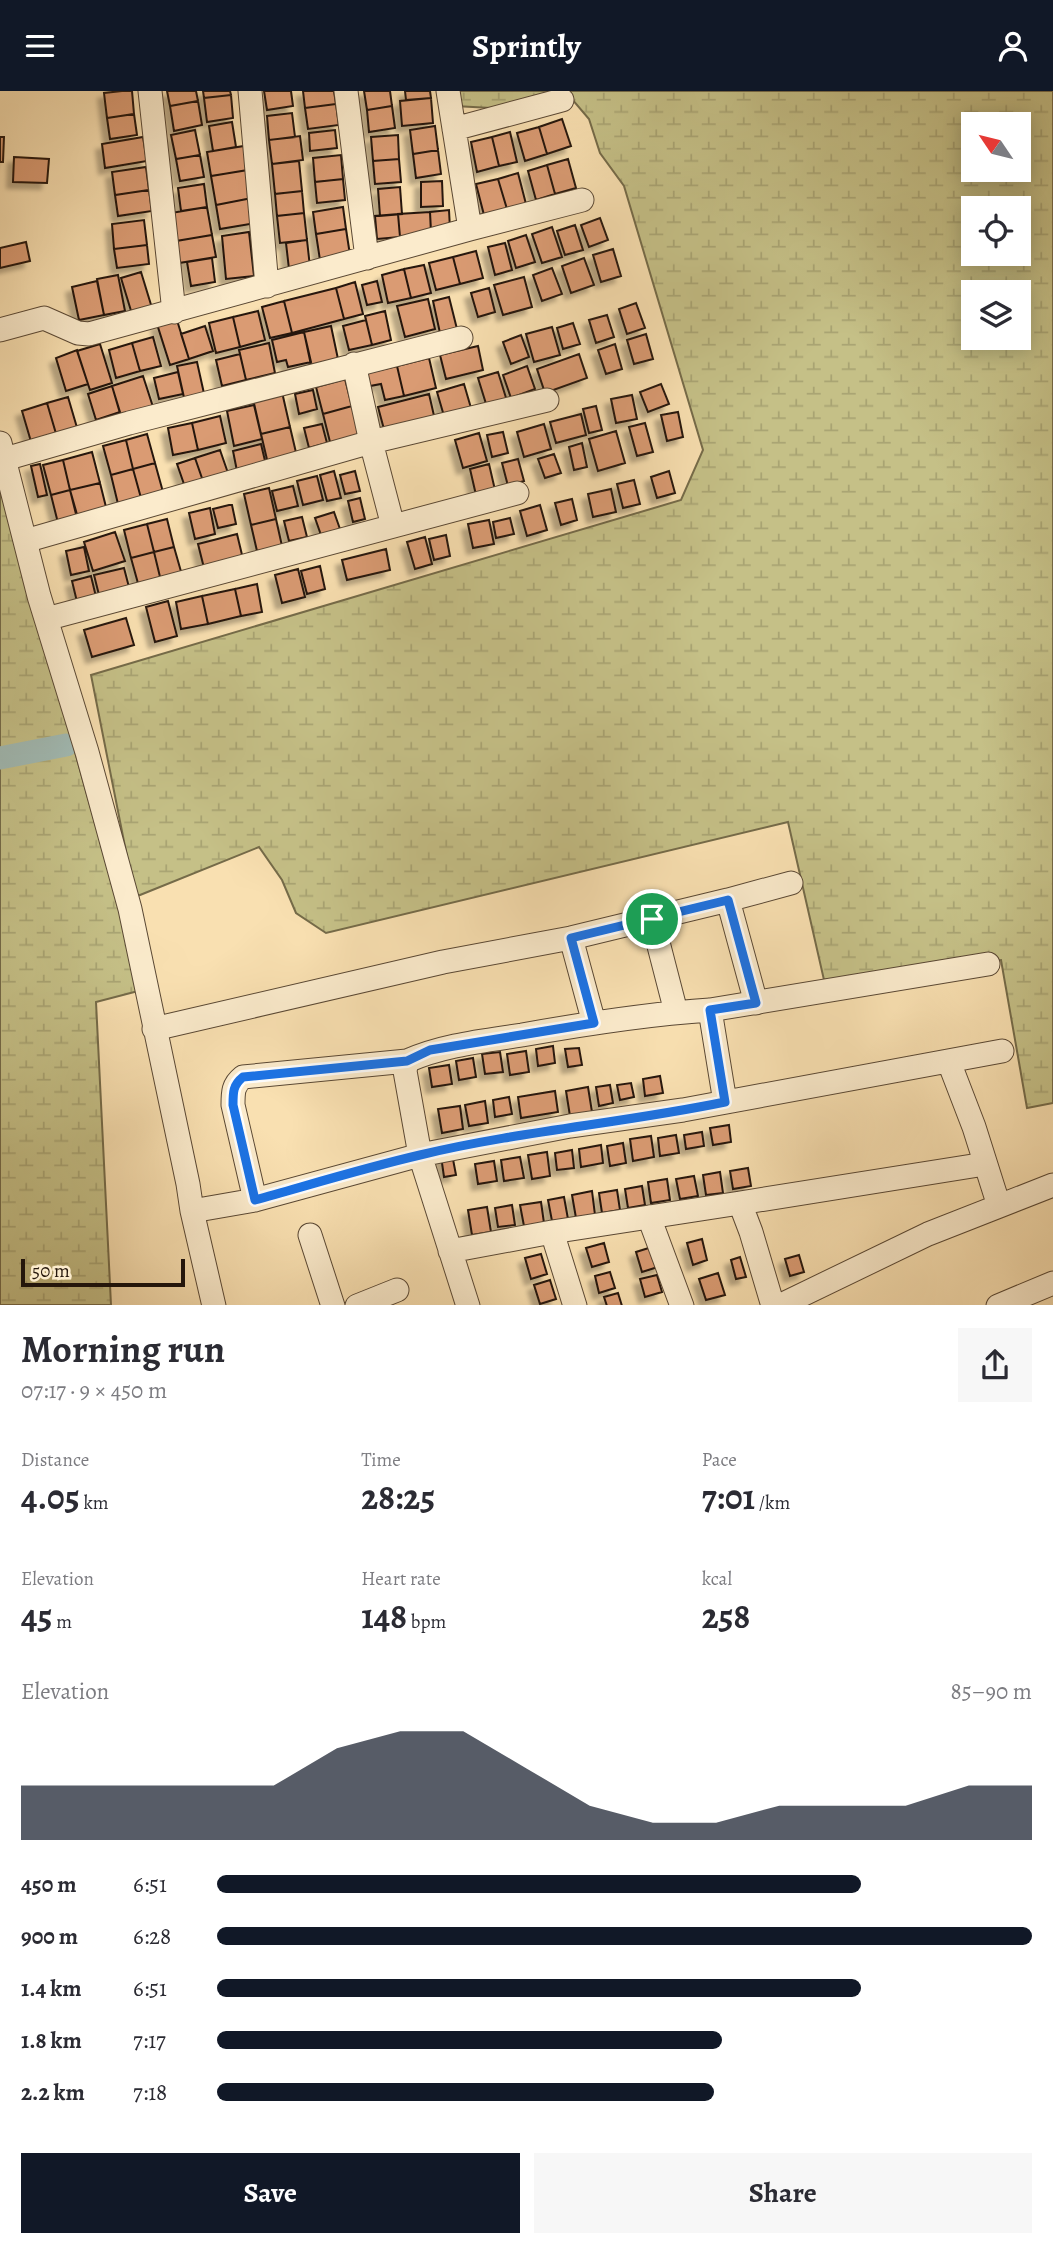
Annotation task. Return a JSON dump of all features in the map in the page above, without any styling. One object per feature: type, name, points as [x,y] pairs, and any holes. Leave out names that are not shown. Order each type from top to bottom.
[{"type":"street","points":[[150,91],[174,312]]},
{"type":"street","points":[[250,91],[267,286]]},
{"type":"street","points":[[346,91],[367,258]]},
{"type":"street","points":[[448,91],[470,229]]},
{"type":"street","points":[[454,129],[562,100]]},
{"type":"street","points":[[0,330],[44,318],[78,333],[89,334],[582,200]]},
{"type":"street","points":[[206,1304],[188,1184],[130,909],[87,752],[46,619],[2,451],[461,338]]},
{"type":"street","points":[[354,364],[393,526]]},
{"type":"street","points":[[25,541],[371,442],[547,400]]},
{"type":"street","points":[[46,619],[517,493]]},
{"type":"street","points":[[154,1029],[443,962],[571,938],[791,883]]},
{"type":"street","points":[[728,900],[756,1003]]},
{"type":"street","points":[[652,919],[676,1012]]},
{"type":"street","points":[[571,938],[594,1023]]},
{"type":"street","points":[[255,1200],[233,1105],[233,1091],[236,1083],[243,1077],[407,1061],[430,1050],[594,1023],[756,1003],[988,964]]},
{"type":"street","points":[[710,1010],[725,1102]]},
{"type":"street","points":[[192,1211],[255,1200],[420,1155],[570,1126],[683,1111],[1002,1051]]},
{"type":"street","points":[[407,1061],[405,1071],[420,1155],[468,1305]]},
{"type":"street","points":[[949,1062],[974,1127],[999,1206]]},
{"type":"street","points":[[450,1251],[552,1232],[985,1164]]},
{"type":"street","points":[[779,1305],[928,1234],[1053,1185]]},
{"type":"street","points":[[740,1203],[772,1305]]},
{"type":"street","points":[[649,1217],[682,1305]]},
{"type":"street","points":[[552,1232],[575,1305]]},
{"type":"street","points":[[310,1235],[333,1305]]},
{"type":"street","points":[[1001,1305],[1053,1283]]},
{"type":"street","points":[[357,1305],[397,1290]]},
{"type":"green space","points":[[451,91],[1053,91],[1053,1103],[1027,1108],[1001,960],[824,980],[788,822],[326,933],[296,913],[282,880],[259,847],[135,897],[91,675],[681,500],[703,450],[624,186],[600,153],[589,119],[566,92],[491,108],[455,106]]},
{"type":"green space","points":[[0,485],[142,990],[96,1002],[111,1305],[0,1305]]},
{"type":"building","points":[[132,91],[134,114],[107,118],[104,93]]},
{"type":"building","points":[[167,91],[196,91],[198,101],[170,106]]},
{"type":"building","points":[[203,91],[230,91],[231,95],[204,98]]},
{"type":"building","points":[[264,91],[291,91],[293,106],[267,110]]},
{"type":"building","points":[[303,91],[334,91],[336,104],[305,108]]},
{"type":"building","points":[[364,91],[390,91],[392,106],[367,110]]},
{"type":"building","points":[[405,91],[430,91],[431,98],[406,100]]},
{"type":"building","points":[[231,95],[233,118],[207,122],[204,98]]},
{"type":"building","points":[[431,98],[433,123],[402,126],[400,101]]},
{"type":"building","points":[[198,101],[202,125],[174,131],[170,106]]},
{"type":"building","points":[[336,104],[339,125],[308,129],[305,108]]},
{"type":"building","points":[[392,106],[395,128],[369,132],[367,110]]},
{"type":"building","points":[[292,113],[295,137],[269,140],[267,116]]},
{"type":"building","points":[[134,114],[137,135],[110,139],[107,118]]},
{"type":"building","points":[[562,119],[571,146],[547,154],[539,127]]},
{"type":"building","points":[[232,122],[236,147],[213,151],[209,126]]},
{"type":"building","points":[[435,126],[438,150],[413,154],[410,130]]},
{"type":"building","points":[[539,127],[547,154],[525,161],[517,133]]},
{"type":"building","points":[[195,130],[200,155],[176,159],[171,135]]},
{"type":"building","points":[[335,130],[337,148],[310,151],[309,133]]},
{"type":"building","points":[[510,132],[517,162],[499,166],[492,137]]},
{"type":"building","points":[[398,135],[399,159],[373,161],[371,137]]},
{"type":"building","points":[[300,136],[303,160],[272,164],[269,140]]},
{"type":"building","points":[[0,137],[4,137],[3,162],[0,162]]},
{"type":"building","points":[[143,137],[147,161],[105,168],[102,144]]},
{"type":"building","points":[[492,137],[499,166],[477,172],[471,142]]},
{"type":"building","points":[[244,146],[248,170],[211,176],[207,152]]},
{"type":"building","points":[[438,150],[441,174],[416,178],[413,154]]},
{"type":"building","points":[[200,155],[204,177],[180,181],[176,159]]},
{"type":"building","points":[[341,155],[343,179],[315,182],[313,158]]},
{"type":"building","points":[[14,157],[49,159],[47,183],[13,182]]},
{"type":"building","points":[[399,159],[401,182],[375,184],[373,161]]},
{"type":"building","points":[[568,159],[576,188],[555,194],[547,165]]},
{"type":"building","points":[[299,161],[302,191],[275,194],[272,164]]},
{"type":"building","points":[[547,165],[555,194],[536,200],[528,171]]},
{"type":"building","points":[[146,167],[149,190],[115,195],[112,172]]},
{"type":"building","points":[[248,170],[252,198],[216,205],[211,176]]},
{"type":"building","points":[[518,173],[526,204],[507,209],[498,179]]},
{"type":"building","points":[[343,179],[345,200],[317,203],[315,182]]},
{"type":"building","points":[[498,179],[507,209],[484,215],[476,184]]},
{"type":"building","points":[[442,181],[443,206],[421,207],[421,182]]},
{"type":"building","points":[[204,184],[207,207],[181,211],[178,188]]},
{"type":"building","points":[[400,187],[402,214],[380,216],[378,189]]},
{"type":"building","points":[[149,190],[152,211],[118,216],[115,195]]},
{"type":"building","points":[[302,191],[304,213],[277,216],[275,194]]},
{"type":"building","points":[[252,198],[256,223],[220,229],[216,205]]},
{"type":"building","points":[[207,207],[212,235],[176,241],[171,213]]},
{"type":"building","points":[[343,207],[346,229],[316,234],[313,212]]},
{"type":"building","points":[[449,210],[450,229],[431,231],[430,212]]},
{"type":"building","points":[[430,212],[431,234],[400,237],[398,214]]},
{"type":"building","points":[[304,213],[307,240],[280,243],[277,216]]},
{"type":"building","points":[[398,214],[400,237],[377,239],[375,216]]},
{"type":"building","points":[[600,218],[608,240],[589,247],[581,225]]},
{"type":"building","points":[[144,220],[147,245],[114,249],[112,224]]},
{"type":"building","points":[[575,225],[583,250],[565,255],[557,231]]},
{"type":"building","points":[[552,227],[562,257],[542,263],[532,234]]},
{"type":"building","points":[[346,229],[350,255],[320,260],[316,234]]},
{"type":"building","points":[[249,232],[254,276],[226,279],[222,236]]},
{"type":"building","points":[[212,235],[216,257],[179,263],[176,241]]},
{"type":"building","points":[[526,235],[535,262],[516,268],[508,241]]},
{"type":"building","points":[[307,240],[310,267],[289,269],[286,243]]},
{"type":"building","points":[[26,242],[30,261],[0,268],[0,248]]},
{"type":"building","points":[[505,243],[512,270],[495,275],[488,247]]},
{"type":"building","points":[[147,245],[149,264],[117,268],[114,249]]},
{"type":"building","points":[[613,249],[621,276],[601,282],[593,255]]},
{"type":"building","points":[[476,251],[483,278],[460,284],[453,257]]},
{"type":"building","points":[[453,257],[460,284],[436,290],[429,263]]},
{"type":"building","points":[[212,258],[215,282],[191,286],[187,262]]},
{"type":"building","points":[[584,258],[594,285],[571,293],[562,266]]},
{"type":"building","points":[[424,265],[431,293],[411,298],[404,269]]},
{"type":"building","points":[[552,268],[562,294],[542,301],[533,275]]},
{"type":"building","points":[[404,269],[411,298],[388,303],[382,275]]},
{"type":"building","points":[[141,272],[152,308],[132,314],[121,278]]},
{"type":"building","points":[[118,275],[125,311],[104,315],[97,279]]},
{"type":"building","points":[[524,277],[532,307],[503,315],[494,285]]},
{"type":"building","points":[[97,281],[104,315],[79,320],[72,287]]},
{"type":"building","points":[[377,281],[382,302],[367,305],[362,285]]},
{"type":"building","points":[[355,282],[363,314],[344,319],[336,288]]},
{"type":"building","points":[[336,288],[344,319],[292,333],[284,301]]},
{"type":"building","points":[[489,288],[495,312],[478,317],[471,293]]},
{"type":"building","points":[[449,297],[457,329],[440,333],[433,301]]},
{"type":"building","points":[[428,299],[435,329],[405,337],[397,306]]},
{"type":"building","points":[[284,301],[292,333],[270,338],[262,307]]},
{"type":"building","points":[[636,303],[645,328],[627,334],[619,309]]},
{"type":"building","points":[[258,311],[265,340],[240,347],[233,317]]},
{"type":"building","points":[[385,311],[391,340],[372,345],[365,316]]},
{"type":"building","points":[[607,315],[614,337],[596,343],[589,320]]},
{"type":"building","points":[[176,317],[189,359],[170,365],[157,324]]},
{"type":"building","points":[[233,317],[240,347],[216,353],[209,323]]},
{"type":"building","points":[[366,320],[372,345],[349,350],[343,326]]},
{"type":"building","points":[[573,323],[580,344],[563,349],[557,328]]},
{"type":"building","points":[[205,326],[213,351],[189,359],[181,334]]},
{"type":"building","points":[[331,326],[338,359],[311,365],[304,332]]},
{"type":"building","points":[[552,327],[560,355],[534,362],[526,334]]},
{"type":"building","points":[[304,332],[311,362],[288,367],[286,360],[277,362],[272,340]]},
{"type":"building","points":[[646,334],[653,359],[634,364],[627,340]]},
{"type":"building","points":[[521,335],[529,357],[511,364],[503,342]]},
{"type":"building","points":[[153,337],[161,366],[140,371],[132,343]]},
{"type":"building","points":[[132,343],[140,371],[116,378],[109,350]]},
{"type":"building","points":[[269,343],[275,373],[246,380],[239,350]]},
{"type":"building","points":[[100,344],[112,383],[90,390],[77,351]]},
{"type":"building","points":[[615,344],[622,369],[606,374],[598,350]]},
{"type":"building","points":[[478,346],[483,370],[446,379],[440,355]]},
{"type":"building","points":[[77,350],[88,384],[66,391],[56,358]]},
{"type":"building","points":[[240,354],[246,380],[222,386],[216,360]]},
{"type":"building","points":[[579,354],[587,378],[545,393],[537,369]]},
{"type":"building","points":[[429,358],[436,388],[404,396],[397,366]]},
{"type":"building","points":[[197,362],[205,398],[185,402],[177,366]]},
{"type":"building","points":[[397,366],[404,396],[385,400],[381,384],[370,386],[367,373]]},
{"type":"building","points":[[527,366],[535,389],[511,398],[503,375]]},
{"type":"building","points":[[178,372],[183,394],[159,399],[154,378]]},
{"type":"building","points":[[498,372],[507,401],[487,407],[478,378]]},
{"type":"building","points":[[143,376],[154,410],[122,420],[112,386]]},
{"type":"building","points":[[345,379],[352,406],[323,414],[316,387]]},
{"type":"building","points":[[464,384],[471,408],[444,416],[437,392]]},
{"type":"building","points":[[661,384],[669,404],[648,412],[640,392]]},
{"type":"building","points":[[112,386],[120,412],[96,420],[88,394]]},
{"type":"building","points":[[313,390],[317,409],[299,414],[295,394]]},
{"type":"building","points":[[282,392],[290,427],[261,434],[253,399]]},
{"type":"building","points":[[429,394],[435,420],[385,433],[378,407]]},
{"type":"building","points":[[632,395],[637,419],[616,423],[611,399]]},
{"type":"building","points":[[68,397],[78,431],[57,437],[47,403]]},
{"type":"building","points":[[47,403],[57,437],[32,445],[22,411]]},
{"type":"building","points":[[254,405],[262,439],[234,446],[227,411]]},
{"type":"building","points":[[352,406],[360,438],[331,446],[323,414]]},
{"type":"building","points":[[596,406],[602,430],[589,433],[583,409]]},
{"type":"building","points":[[678,412],[683,437],[667,441],[661,415]]},
{"type":"building","points":[[581,414],[586,435],[556,443],[550,422]]},
{"type":"building","points":[[220,416],[226,443],[198,450],[192,423]]},
{"type":"building","points":[[192,423],[198,450],[173,455],[168,428]]},
{"type":"building","points":[[645,423],[653,452],[637,456],[629,427]]},
{"type":"building","points":[[322,424],[327,443],[309,448],[304,428]]},
{"type":"building","points":[[544,424],[551,449],[524,457],[517,432]]},
{"type":"building","points":[[290,427],[298,461],[269,468],[261,434]]},
{"type":"building","points":[[616,431],[625,463],[598,471],[589,439]]},
{"type":"building","points":[[503,432],[508,453],[492,457],[487,435]]},
{"type":"building","points":[[479,433],[487,461],[463,468],[455,440]]},
{"type":"building","points":[[147,434],[155,463],[133,469],[126,440]]},
{"type":"building","points":[[126,440],[133,469],[111,475],[103,446]]},
{"type":"building","points":[[582,443],[587,467],[574,470],[569,447]]},
{"type":"building","points":[[261,444],[266,465],[237,471],[233,451]]},
{"type":"building","points":[[220,450],[228,473],[203,481],[195,458]]},
{"type":"building","points":[[92,452],[100,483],[70,490],[63,460]]},
{"type":"building","points":[[554,454],[561,473],[545,478],[538,459]]},
{"type":"building","points":[[195,458],[203,481],[185,487],[177,464]]},
{"type":"building","points":[[518,459],[524,481],[508,486],[502,463]]},
{"type":"building","points":[[63,460],[70,490],[51,495],[43,465]]},
{"type":"building","points":[[155,463],[163,492],[141,498],[133,469]]},
{"type":"building","points":[[40,464],[47,495],[38,497],[31,466]]},
{"type":"building","points":[[489,464],[495,490],[476,495],[470,469]]},
{"type":"building","points":[[133,469],[141,498],[118,504],[111,475]]},
{"type":"building","points":[[334,471],[341,498],[327,501],[320,475]]},
{"type":"building","points":[[355,471],[360,491],[345,494],[340,475]]},
{"type":"building","points":[[669,471],[675,493],[657,498],[651,477]]},
{"type":"building","points":[[317,476],[323,500],[303,505],[297,481]]},
{"type":"building","points":[[634,480],[640,504],[623,508],[617,484]]},
{"type":"building","points":[[100,483],[108,515],[78,522],[70,490]]},
{"type":"building","points":[[293,486],[298,506],[277,511],[272,491]]},
{"type":"building","points":[[269,488],[276,519],[251,525],[244,494]]},
{"type":"building","points":[[611,489],[616,512],[593,517],[588,494]]},
{"type":"building","points":[[70,490],[78,518],[58,523],[51,495]]},
{"type":"building","points":[[360,498],[365,519],[353,522],[348,501]]},
{"type":"building","points":[[572,499],[577,520],[561,525],[555,503]]},
{"type":"building","points":[[232,505],[236,524],[218,528],[213,509]]},
{"type":"building","points":[[540,505],[547,530],[527,536],[520,511]]},
{"type":"building","points":[[210,508],[215,534],[195,539],[189,513]]},
{"type":"building","points":[[334,512],[340,529],[321,535],[315,518]]},
{"type":"building","points":[[302,517],[307,537],[289,541],[284,521]]},
{"type":"building","points":[[510,518],[514,534],[496,538],[493,522]]},
{"type":"building","points":[[167,519],[174,547],[154,552],[147,524]]},
{"type":"building","points":[[276,519],[282,546],[257,551],[251,525]]},
{"type":"building","points":[[489,520],[494,544],[473,548],[468,524]]},
{"type":"building","points":[[147,524],[154,552],[131,558],[124,530]]},
{"type":"building","points":[[115,532],[125,561],[93,571],[84,542]]},
{"type":"building","points":[[237,534],[243,559],[204,568],[198,544]]},
{"type":"building","points":[[446,535],[450,556],[434,560],[429,539]]},
{"type":"building","points":[[425,537],[432,564],[415,569],[407,542]]},
{"type":"building","points":[[84,547],[89,571],[71,575],[66,551]]},
{"type":"building","points":[[174,547],[182,575],[161,581],[154,552]]},
{"type":"building","points":[[386,549],[390,570],[347,580],[342,560]]},
{"type":"building","points":[[154,552],[161,581],[139,587],[131,558]]},
{"type":"building","points":[[320,566],[325,589],[307,594],[301,571]]},
{"type":"building","points":[[124,568],[130,591],[100,599],[94,575]]},
{"type":"building","points":[[298,569],[305,597],[282,603],[275,575]]},
{"type":"building","points":[[91,576],[97,601],[78,606],[72,581]]},
{"type":"building","points":[[257,584],[262,612],[241,616],[235,589]]},
{"type":"building","points":[[235,589],[241,616],[208,624],[202,596]]},
{"type":"building","points":[[202,596],[208,624],[181,629],[176,602]]},
{"type":"building","points":[[168,601],[177,636],[155,642],[146,607]]},
{"type":"building","points":[[126,618],[134,645],[92,657],[84,630]]},
{"type":"building","points":[[553,1046],[555,1063],[538,1066],[536,1049]]},
{"type":"building","points":[[579,1048],[582,1065],[568,1067],[565,1049]]},
{"type":"building","points":[[526,1051],[529,1072],[510,1075],[507,1054]]},
{"type":"building","points":[[500,1052],[503,1072],[485,1074],[482,1054]]},
{"type":"building","points":[[473,1058],[476,1077],[459,1080],[456,1061]]},
{"type":"building","points":[[449,1065],[452,1084],[432,1087],[429,1068]]},
{"type":"building","points":[[660,1076],[663,1093],[645,1096],[643,1079]]},
{"type":"building","points":[[631,1083],[634,1097],[620,1100],[617,1085]]},
{"type":"building","points":[[610,1085],[613,1103],[599,1106],[596,1087]]},
{"type":"building","points":[[588,1087],[592,1112],[570,1116],[566,1091]]},
{"type":"building","points":[[555,1091],[558,1112],[521,1118],[518,1097]]},
{"type":"building","points":[[509,1097],[512,1114],[495,1117],[493,1100]]},
{"type":"building","points":[[485,1101],[488,1123],[469,1126],[465,1105]]},
{"type":"building","points":[[460,1106],[463,1129],[442,1133],[438,1109]]},
{"type":"building","points":[[729,1125],[731,1142],[713,1145],[710,1128]]},
{"type":"building","points":[[702,1132],[704,1146],[686,1149],[684,1135]]},
{"type":"building","points":[[676,1135],[679,1153],[660,1156],[658,1138]]},
{"type":"building","points":[[651,1136],[654,1157],[633,1161],[630,1139]]},
{"type":"building","points":[[623,1143],[626,1163],[610,1166],[607,1146]]},
{"type":"building","points":[[601,1145],[603,1163],[581,1167],[579,1149]]},
{"type":"building","points":[[572,1150],[574,1168],[557,1170],[555,1153]]},
{"type":"building","points":[[547,1152],[550,1176],[532,1179],[528,1155]]},
{"type":"building","points":[[452,1154],[456,1175],[444,1177],[441,1156]]},
{"type":"building","points":[[520,1157],[524,1178],[504,1181],[501,1160]]},
{"type":"building","points":[[494,1161],[497,1181],[478,1184],[475,1164]]},
{"type":"building","points":[[748,1168],[751,1186],[733,1189],[730,1171]]},
{"type":"building","points":[[720,1172],[723,1193],[706,1195],[703,1175]]},
{"type":"building","points":[[694,1176],[698,1196],[680,1199],[676,1179]]},
{"type":"building","points":[[667,1179],[670,1200],[651,1203],[648,1182]]},
{"type":"building","points":[[642,1186],[645,1205],[628,1208],[625,1189]]},
{"type":"building","points":[[617,1190],[620,1210],[602,1213],[599,1193]]},
{"type":"building","points":[[592,1191],[595,1215],[576,1218],[572,1195]]},
{"type":"building","points":[[564,1197],[568,1219],[552,1221],[548,1200]]},
{"type":"building","points":[[541,1202],[544,1223],[524,1226],[520,1205]]},
{"type":"building","points":[[512,1205],[515,1225],[498,1227],[495,1208]]},
{"type":"building","points":[[487,1207],[491,1232],[472,1235],[468,1210]]},
{"type":"building","points":[[702,1239],[707,1260],[693,1265],[687,1243]]},
{"type":"building","points":[[604,1243],[609,1262],[592,1267],[586,1248]]},
{"type":"building","points":[[655,1246],[661,1266],[642,1272],[636,1252]]},
{"type":"building","points":[[541,1254],[547,1274],[531,1279],[525,1258]]},
{"type":"building","points":[[799,1255],[804,1272],[790,1276],[785,1259]]},
{"type":"building","points":[[740,1257],[746,1277],[736,1279],[731,1260]]},
{"type":"building","points":[[610,1272],[615,1288],[599,1293],[595,1276]]},
{"type":"building","points":[[718,1273],[725,1295],[706,1300],[699,1279]]},
{"type":"building","points":[[657,1275],[662,1292],[645,1297],[640,1279]]},
{"type":"building","points":[[550,1280],[556,1299],[540,1304],[534,1285]]},
{"type":"building","points":[[618,1293],[622,1305],[607,1305],[604,1297]]},
{"type":"waterway","points":[[0,758],[66,745]]},
{"type":"route","points":[[728,900],[756,1003],[710,1010],[725,1102],[683,1111],[570,1126],[420,1155],[255,1200],[233,1105],[233,1091],[236,1083],[243,1077],[407,1061],[430,1050],[594,1023],[571,938],[652,919],[728,900]]}]
